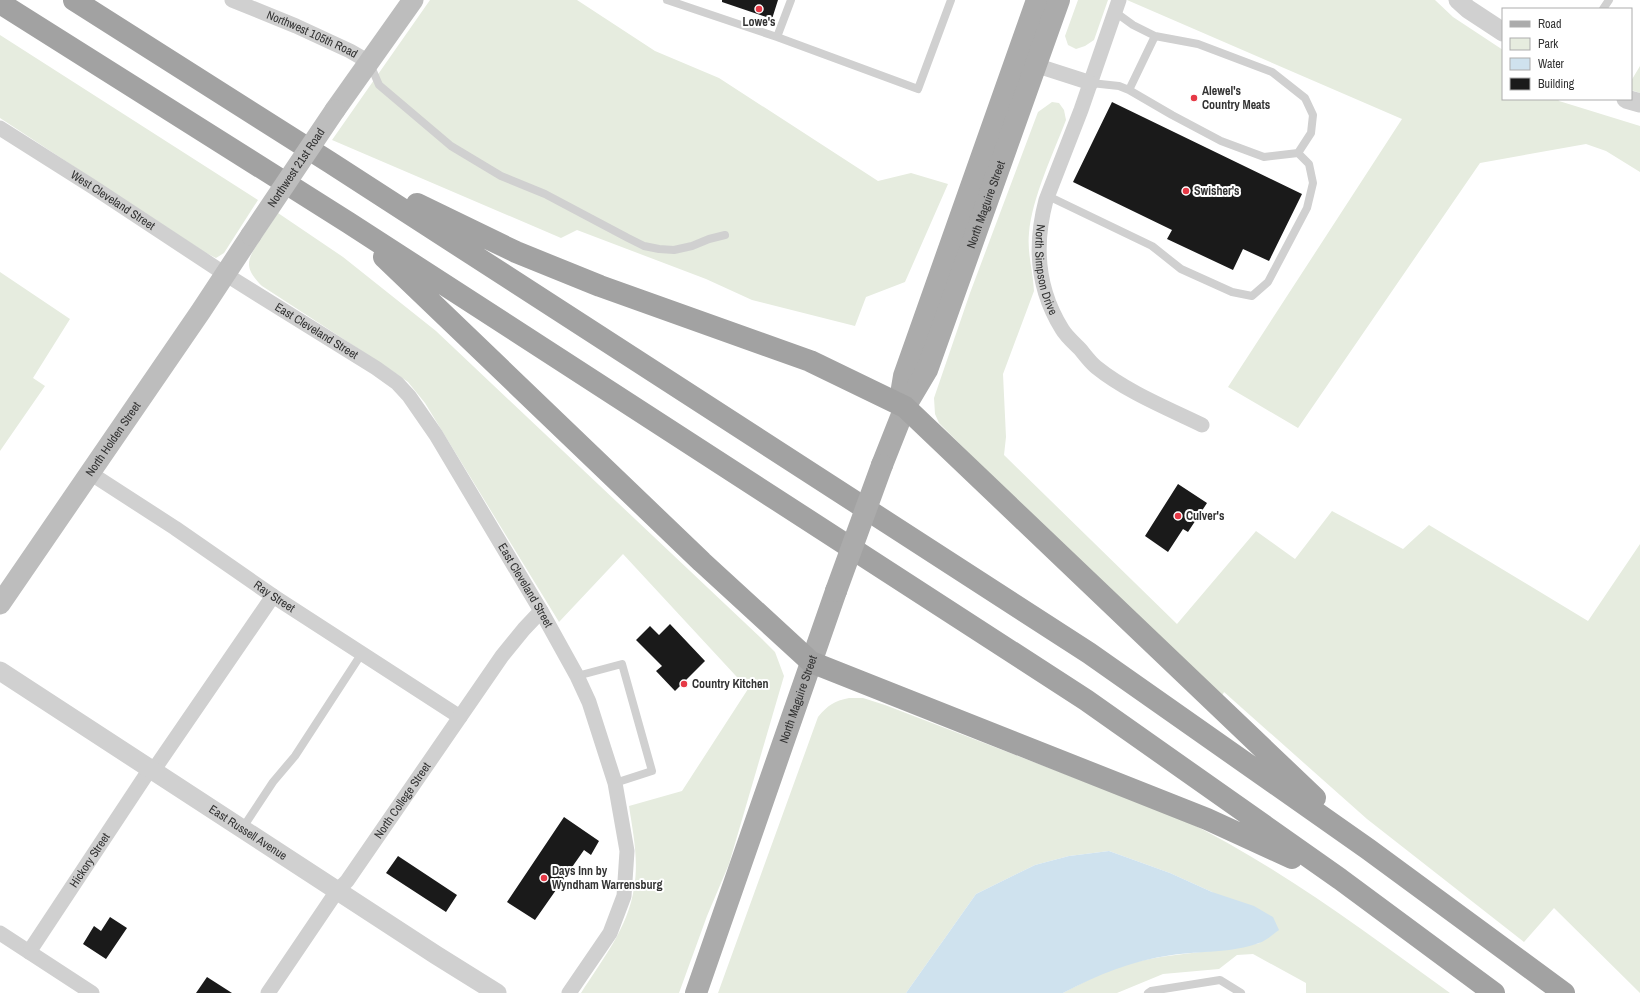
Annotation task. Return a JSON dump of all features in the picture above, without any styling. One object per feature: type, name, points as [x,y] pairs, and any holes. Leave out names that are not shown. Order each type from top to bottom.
[{"type":"highway","points":[[74,0],[332,163],[1089,653],[1368,850],[1564,993]]},
{"type":"highway","points":[[0,3],[349,223],[1086,700],[1340,879],[1494,993]]},
{"type":"highway","points":[[332,163],[516,252],[600,286],[810,361],[905,406],[1368,850]]},
{"type":"highway","points":[[349,223],[702,562],[812,662],[1207,819],[1340,879]]},
{"type":"main road","points":[[369,62],[413,0]]},
{"type":"main road","name":"North Maguire Street","points":[[905,406],[902,388],[904,376],[1037,0]]},
{"type":"main road","name":"North Maguire Street","points":[[696,993],[836,591],[882,465],[905,406],[917,389],[927,370],[1059,0]]},
{"type":"main road","name":"Northwest 21st Road","points":[[225,274],[369,62]]},
{"type":"main road","name":"North Holden Street","points":[[0,604],[225,274]]},
{"type":"street","name":"Northwest 105th Road","points":[[232,0],[296,26],[350,51],[369,62]]},
{"type":"street","points":[[1458,0],[1468,9],[1502,31]]},
{"type":"street","name":"North Simpson Drive","points":[[1117,6],[1091,83],[1048,196],[1042,216],[1039,263],[1042,284],[1062,330],[1095,366],[1112,378],[1202,426]]},
{"type":"street","points":[[1036,65],[1091,83]]},
{"type":"street","points":[[1630,100],[1640,103]]},
{"type":"street","name":"West Cleveland Street","points":[[0,128],[225,274]]},
{"type":"street","name":"East Cleveland Street","points":[[225,274],[376,368],[397,383],[409,396],[436,435],[541,612],[577,676],[589,702],[615,783],[627,851],[624,896],[610,933],[569,993]]},
{"type":"street","name":"Ray Street","points":[[90,473],[175,528],[273,596],[460,717]]},
{"type":"street","name":"Hickory Street","points":[[29,952],[152,770],[273,596]]},
{"type":"street","name":"North College Street","points":[[268,993],[502,656],[524,629],[541,612]]},
{"type":"street","name":"East Russell Avenue","points":[[0,672],[498,993]]},
{"type":"street","points":[[0,933],[92,993]]},
{"type":"lane","points":[[667,0],[777,37],[918,89],[951,0]]},
{"type":"lane","points":[[777,37],[790,0]]},
{"type":"lane","points":[[1117,6],[1133,25],[1155,36],[1198,44],[1272,72],[1305,98],[1313,115],[1311,133],[1298,153]]},
{"type":"lane","points":[[1129,90],[1155,36]]},
{"type":"lane","points":[[369,62],[379,85],[429,129],[451,146],[501,176],[545,194],[644,246],[674,250],[692,246],[709,239],[725,235]]},
{"type":"lane","points":[[1091,83],[1119,86],[1129,90],[1221,142],[1264,157],[1298,153]]},
{"type":"lane","points":[[1048,196],[1152,246],[1181,270],[1232,292],[1252,296],[1268,282],[1307,208],[1312,183],[1309,164],[1298,153]]},
{"type":"lane","points":[[242,829],[273,782],[294,756],[362,653]]},
{"type":"lane","points":[[577,676],[622,664],[652,772],[615,783]]},
{"type":"lane","points":[[1148,993],[1151,991],[1220,980],[1241,993]]},
{"type":"green space","points":[[430,0],[577,0],[655,51],[719,78],[878,181],[911,173],[948,184],[905,282],[866,297],[855,326],[752,300],[706,279],[577,230],[561,238],[332,140]]},
{"type":"green space","points":[[1078,0],[1108,0],[1094,40],[1085,46],[1076,49],[1068,45],[1065,36]]},
{"type":"green space","points":[[1127,0],[1435,0],[1453,17],[1502,49],[1502,100],[1558,100],[1640,126],[1640,172],[1606,151],[1586,144],[1480,163],[1298,428],[1228,387],[1402,119]]},
{"type":"green space","points":[[0,35],[258,200],[224,253],[216,258],[206,253],[0,118]]},
{"type":"green space","points":[[1640,66],[1640,93],[1632,90],[1632,79]]},
{"type":"green space","points":[[1052,102],[1059,103],[1064,110],[1066,120],[1044,176],[1031,219],[1029,248],[1034,291],[1003,374],[1006,437],[1004,455],[1177,624],[1256,531],[1295,559],[1332,511],[1403,549],[1429,525],[1588,621],[1640,544],[1640,993],[1554,908],[1524,942],[1367,819],[1224,692],[1221,698],[1062,547],[939,423],[935,414],[934,398],[970,293],[1038,112]]},
{"type":"green space","points":[[278,213],[343,257],[436,331],[775,652],[784,676],[729,864],[707,916],[679,993],[581,993],[613,943],[631,903],[636,867],[635,847],[629,806],[682,791],[748,689],[623,554],[559,622],[425,403],[408,382],[262,286],[252,274],[249,263],[252,253]]},
{"type":"green space","points":[[0,272],[70,319],[33,378],[45,386],[0,451]]},
{"type":"green space","points":[[849,698],[863,698],[885,705],[1182,819],[1218,837],[1320,900],[1450,993],[1306,993],[1306,983],[1253,954],[1237,955],[1219,969],[1163,974],[1117,993],[1063,993],[1103,973],[1128,964],[1161,957],[1227,949],[1260,943],[1212,892],[1170,873],[1109,851],[1069,856],[1035,865],[976,894],[906,993],[718,993],[818,717],[832,704]]},
{"type":"water","points":[[1109,851],[1170,873],[1212,892],[1254,906],[1273,917],[1279,930],[1264,941],[1238,949],[1172,955],[1129,965],[1102,974],[1063,993],[906,993],[976,894],[1035,865],[1069,856]]},
{"type":"building","name":"Lowe's","points":[[722,0],[778,0],[772,19],[722,2]]},
{"type":"building","points":[[1112,102],[1302,194],[1269,261],[1243,249],[1233,270],[1167,239],[1172,230],[1073,182]]},
{"type":"building","name":"Culver's","points":[[1178,484],[1207,503],[1188,532],[1183,529],[1168,552],[1145,536]]},
{"type":"building","points":[[670,624],[705,661],[675,691],[656,671],[662,666],[636,640],[650,626],[659,635]]},
{"type":"building","name":"Days Inn by Wyndham Warrensburg","points":[[564,817],[599,841],[591,855],[584,850],[535,920],[507,902]]},
{"type":"building","points":[[398,856],[457,895],[446,912],[386,873]]},
{"type":"building","points":[[110,917],[127,928],[106,959],[83,944],[94,926],[101,931]]},
{"type":"building","points":[[207,977],[232,993],[196,993]]},
{"type":"place","name":"Lowe's","points":[[759,9]]},
{"type":"place","name":"Alewel's Country Meats","points":[[1194,98]]},
{"type":"place","name":"Swisher's","points":[[1186,191]]},
{"type":"place","name":"Culver's","points":[[1178,516]]},
{"type":"place","name":"Country Kitchen","points":[[684,684]]},
{"type":"place","name":"Days Inn by Wyndham Warrensburg","points":[[544,878]]}]
